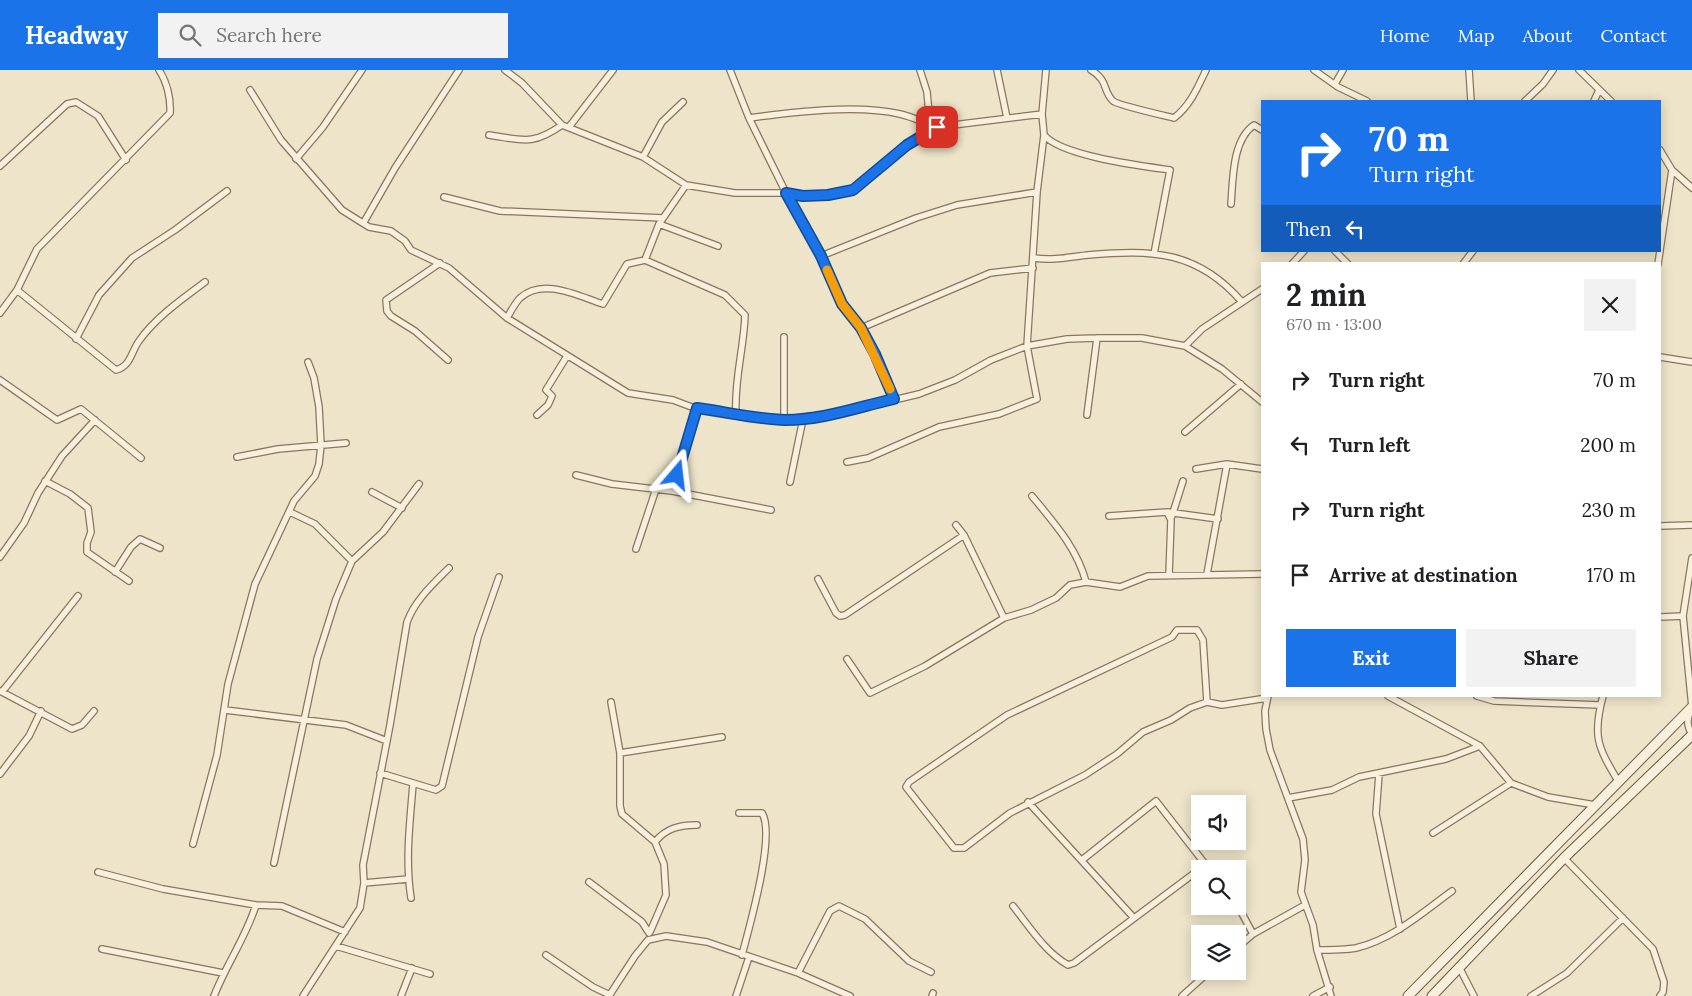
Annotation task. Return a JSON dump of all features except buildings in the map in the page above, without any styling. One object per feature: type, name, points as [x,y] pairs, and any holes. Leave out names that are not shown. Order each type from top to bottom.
[{"type":"street","points":[[0,313],[17,290],[37,249],[170,113],[164,77],[159,70]]},
{"type":"street","points":[[296,159],[323,127],[362,70]]},
{"type":"street","points":[[364,222],[395,168],[459,70]]},
{"type":"street","points":[[504,70],[512,72],[562,125],[643,157],[686,185],[735,193],[786,193],[803,196],[828,195],[853,190],[907,145],[937,127],[976,124],[1042,114]]},
{"type":"street","points":[[569,128],[613,70]]},
{"type":"street","points":[[730,70],[749,118],[786,193],[821,256],[842,304],[861,328],[894,399]]},
{"type":"street","points":[[920,70],[926,92],[930,124]]},
{"type":"street","points":[[997,70],[1007,118]]},
{"type":"street","points":[[847,462],[868,458],[939,427],[999,414],[1034,402],[1037,399],[1028,346],[1037,192],[1044,135],[1042,114],[1046,70]]},
{"type":"street","points":[[1091,70],[1099,75],[1106,84],[1108,95],[1115,104],[1174,118],[1181,113],[1193,96],[1206,70]]},
{"type":"street","points":[[1314,70],[1334,84],[1365,100]]},
{"type":"street","points":[[1334,84],[1343,70]]},
{"type":"street","points":[[1469,70],[1471,100]]},
{"type":"street","points":[[1526,100],[1543,84],[1553,70]]},
{"type":"street","points":[[1579,70],[1610,100]]},
{"type":"street","points":[[250,90],[281,140],[296,159],[342,210],[353,219],[364,222],[370,228],[391,231],[405,241],[411,250],[440,263],[460,276],[507,318],[628,393],[673,400],[697,408],[784,420],[803,419],[839,414],[919,394],[947,383],[991,360],[1028,346],[1067,339],[1142,338],[1185,346],[1222,369],[1261,401]]},
{"type":"street","points":[[1594,100],[1599,90]]},
{"type":"street","points":[[0,166],[67,104],[76,102],[98,116],[126,160]]},
{"type":"street","points":[[643,157],[662,122],[683,102]]},
{"type":"street","points":[[749,118],[791,113],[857,111],[899,114],[937,127]]},
{"type":"street","points":[[489,135],[532,141],[544,137],[562,125]]},
{"type":"street","points":[[1231,204],[1234,169],[1247,130],[1254,125],[1261,129]]},
{"type":"street","points":[[1044,135],[1049,141],[1076,152],[1127,165],[1170,170],[1154,254]]},
{"type":"street","points":[[1661,152],[1672,170],[1692,188]]},
{"type":"street","points":[[1661,241],[1672,170]]},
{"type":"street","points":[[645,260],[659,224],[686,185]]},
{"type":"street","points":[[76,339],[99,295],[132,258],[175,230],[227,191]]},
{"type":"street","points":[[821,256],[943,210],[1037,192]]},
{"type":"street","points":[[444,197],[500,211],[663,218]]},
{"type":"street","points":[[659,224],[718,246]]},
{"type":"street","points":[[1034,258],[1051,260],[1123,252],[1169,255],[1207,270],[1227,285],[1242,302]]},
{"type":"street","points":[[1294,262],[1303,252]]},
{"type":"street","points":[[1336,252],[1346,262]]},
{"type":"street","points":[[1465,262],[1473,252]]},
{"type":"street","points":[[507,318],[519,299],[531,291],[544,286],[603,304],[627,264],[645,260],[725,296],[737,305],[745,315],[745,332],[735,392],[736,413]]},
{"type":"street","points":[[440,263],[386,300],[386,306],[391,316],[414,331],[448,360]]},
{"type":"street","points":[[861,328],[990,273],[1033,268]]},
{"type":"street","points":[[17,290],[116,370],[123,368],[129,361],[138,342],[155,322],[205,282]]},
{"type":"street","points":[[1185,346],[1202,329],[1242,302],[1261,292]]},
{"type":"street","points":[[784,338],[784,420]]},
{"type":"street","points":[[1087,414],[1096,338]]},
{"type":"street","points":[[537,415],[548,405],[552,396],[546,390],[567,356]]},
{"type":"street","points":[[1661,357],[1692,362]]},
{"type":"street","points":[[193,844],[217,755],[228,684],[255,584],[294,501],[315,476],[321,445],[319,407],[314,378],[308,362]]},
{"type":"street","points":[[0,380],[58,420],[81,410],[141,458]]},
{"type":"street","points":[[1185,432],[1240,384]]},
{"type":"street","points":[[672,491],[697,408]]},
{"type":"street","points":[[790,482],[803,419]]},
{"type":"street","points":[[0,557],[24,523],[45,481],[62,456],[95,420]]},
{"type":"street","points":[[237,457],[278,449],[346,443]]},
{"type":"street","points":[[1196,469],[1227,464],[1261,469]]},
{"type":"street","points":[[1207,574],[1227,464]]},
{"type":"street","points":[[576,475],[612,484],[672,491],[772,510]]},
{"type":"street","points":[[45,481],[70,494],[88,508],[91,532],[87,544],[88,552],[129,581]]},
{"type":"street","points":[[1169,575],[1170,513],[1183,481]]},
{"type":"street","points":[[274,863],[326,627],[352,561],[383,532],[419,484]]},
{"type":"street","points":[[636,550],[656,489]]},
{"type":"street","points":[[372,492],[402,508]]},
{"type":"street","points":[[1032,496],[1072,548],[1082,566],[1086,582]]},
{"type":"street","points":[[1109,516],[1158,511],[1218,519]]},
{"type":"street","points":[[290,512],[315,524],[352,561]]},
{"type":"street","points":[[956,525],[964,535],[1004,618]]},
{"type":"street","points":[[1661,526],[1692,525]]},
{"type":"street","points":[[818,579],[836,612],[840,616],[845,615],[964,535]]},
{"type":"street","points":[[115,572],[131,546],[140,539],[160,548]]},
{"type":"street","points":[[1432,996],[1564,858],[1692,735],[1687,727],[1687,719],[1692,707],[1683,616],[1692,558]]},
{"type":"street","points":[[303,996],[360,908],[364,883],[363,865],[387,741],[407,622],[411,610],[422,595],[449,568]]},
{"type":"street","points":[[847,659],[867,692],[875,692],[967,642],[1004,618],[1056,598],[1070,585],[1086,582],[1120,587],[1148,576],[1261,574]]},
{"type":"street","points":[[380,773],[436,790],[445,779],[478,636],[498,577]]},
{"type":"street","points":[[78,596],[1,692],[41,711],[72,729],[82,724],[94,712]]},
{"type":"street","points":[[1661,617],[1683,616]]},
{"type":"street","points":[[1207,702],[1203,640],[1197,630],[1177,630],[1172,637],[1007,714],[909,782],[906,787],[954,848],[964,848],[1010,813],[1093,770],[1117,754],[1143,732],[1171,720],[1190,708],[1207,702],[1222,705],[1267,697],[1265,711],[1266,729],[1270,750],[1302,839],[1305,860],[1301,892],[1313,925],[1317,950],[1330,987],[1331,996]]},
{"type":"street","points":[[1390,697],[1480,746],[1511,783],[1548,797],[1595,805]]},
{"type":"street","points":[[1480,697],[1494,701],[1600,705]]},
{"type":"street","points":[[1603,697],[1596,736],[1600,750],[1618,781]]},
{"type":"street","points":[[546,955],[609,995],[648,940],[666,895],[664,864],[655,842],[622,814],[620,806],[620,753],[611,702]]},
{"type":"street","points":[[1408,996],[1692,707]]},
{"type":"street","points":[[225,710],[305,719],[346,726],[387,741]]},
{"type":"street","points":[[0,774],[29,736],[41,711]]},
{"type":"street","points":[[620,753],[722,737]]},
{"type":"street","points":[[1288,798],[1332,790],[1359,777],[1446,758],[1480,746]]},
{"type":"street","points":[[1379,774],[1375,801],[1376,814],[1400,929]]},
{"type":"street","points":[[1433,832],[1511,783]]},
{"type":"street","points":[[411,898],[408,879],[413,784]]},
{"type":"street","points":[[1082,860],[1156,801],[1203,860]]},
{"type":"street","points":[[1028,802],[1134,918]]},
{"type":"street","points":[[736,996],[746,956],[760,878],[766,827],[766,819],[762,813],[740,813]]},
{"type":"street","points":[[655,842],[662,833],[672,828],[697,825]]},
{"type":"street","points":[[1564,858],[1654,949],[1664,982],[1663,992],[1660,996]]},
{"type":"street","points":[[98,872],[163,889],[256,905],[277,905],[294,909],[345,932]]},
{"type":"street","points":[[1012,906],[1053,954],[1068,965],[1074,963],[1191,876]]},
{"type":"street","points":[[364,883],[408,879]]},
{"type":"street","points":[[589,882],[642,922],[650,932]]},
{"type":"street","points":[[1317,950],[1354,948],[1371,943],[1400,929],[1452,891]]},
{"type":"street","points":[[214,996],[223,973],[247,930],[256,905]]},
{"type":"street","points":[[1246,940],[1253,934],[1305,905]]},
{"type":"street","points":[[798,973],[830,911],[839,906],[865,919],[909,962],[930,972]]},
{"type":"street","points":[[1243,915],[1253,934]]},
{"type":"street","points":[[1530,996],[1567,973],[1623,918]]},
{"type":"street","points":[[648,940],[666,936],[707,942],[798,973],[850,996]]},
{"type":"street","points":[[336,946],[430,974]]},
{"type":"street","points":[[102,949],[223,973]]},
{"type":"street","points":[[1459,967],[1474,996]]},
{"type":"street","points":[[401,996],[412,968]]},
{"type":"street","points":[[1182,996],[1200,980]]},
{"type":"street","points":[[1313,996],[1330,987]]},
{"type":"slow traffic","points":[[827,270],[842,304],[861,328],[875,354],[890,389]]},
{"type":"route","points":[[677,475],[697,408],[784,420],[839,414],[894,399],[875,354],[861,328],[842,304],[821,256],[786,193],[803,196],[828,195],[853,190],[907,145],[937,127]]}]
